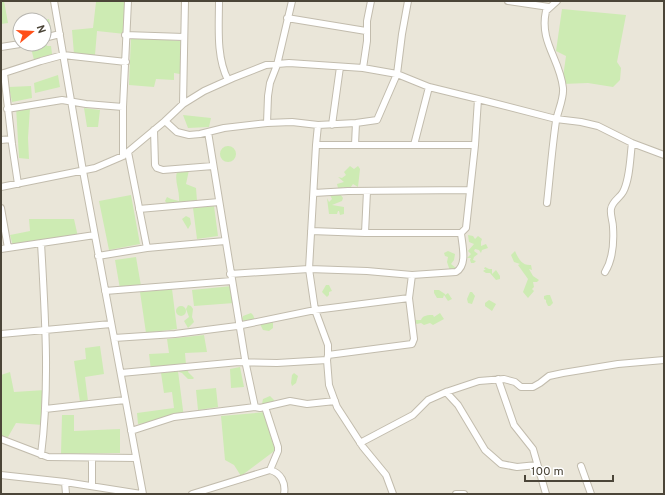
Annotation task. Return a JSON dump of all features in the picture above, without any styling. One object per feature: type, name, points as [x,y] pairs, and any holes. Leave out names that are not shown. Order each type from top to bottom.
[{"type":"street","points":[[1,475],[65,482],[142,494],[126,400],[94,235],[54,1]]},
{"type":"street","points":[[128,1],[125,35],[126,62],[123,107],[126,154],[139,209],[146,248]]},
{"type":"street","points":[[183,104],[185,1]]},
{"type":"street","points":[[218,1],[222,64],[228,80]]},
{"type":"street","points":[[267,123],[270,83],[277,64],[292,1]]},
{"type":"street","points":[[363,68],[367,41],[366,31],[371,1]]},
{"type":"street","points":[[165,121],[177,132],[189,135],[224,128],[267,123],[292,122],[318,126],[377,120],[397,74],[408,1]]},
{"type":"street","points":[[508,1],[549,8]]},
{"type":"street","points":[[547,203],[556,119],[563,94],[563,88],[544,30],[546,11],[557,1]]},
{"type":"street","points":[[287,18],[366,31]]},
{"type":"street","points":[[52,36],[60,34]]},
{"type":"street","points":[[125,35],[184,37]]},
{"type":"street","points":[[1,47],[12,45]]},
{"type":"street","points":[[18,184],[2,74],[63,55],[126,62]]},
{"type":"street","points":[[1,187],[95,168],[126,154],[183,104],[204,91],[228,80],[266,66],[277,64],[363,68],[397,74],[429,86],[478,99],[556,119],[582,122],[598,126],[632,143],[664,155]]},
{"type":"street","points":[[332,125],[340,67]]},
{"type":"street","points":[[414,145],[429,86]]},
{"type":"street","points":[[230,274],[310,269],[367,271],[412,275],[456,272],[460,270],[463,261],[462,233],[466,228],[475,145],[478,99]]},
{"type":"street","points":[[7,109],[62,100],[86,104],[123,107]]},
{"type":"street","points":[[355,146],[356,123]]},
{"type":"street","points":[[318,126],[310,269],[315,310],[328,345],[327,357],[329,385],[335,401],[360,443],[386,475],[393,494]]},
{"type":"street","points":[[154,130],[155,165],[157,168],[163,170],[213,166]]},
{"type":"street","points":[[208,132],[230,274],[255,407]]},
{"type":"street","points":[[1,140],[11,139]]},
{"type":"street","points":[[605,272],[612,251],[613,226],[610,210],[612,204],[623,193],[632,143]]},
{"type":"street","points":[[316,145],[475,145]]},
{"type":"street","points":[[314,193],[470,190]]},
{"type":"street","points":[[366,233],[367,191]]},
{"type":"street","points":[[139,209],[219,202]]},
{"type":"street","points":[[1,208],[4,249],[94,235]]},
{"type":"street","points":[[311,231],[366,233],[462,233]]},
{"type":"street","points":[[98,256],[146,248],[225,242]]},
{"type":"street","points":[[41,243],[45,330],[45,409],[41,455]]},
{"type":"street","points":[[120,373],[246,362],[277,363],[412,344],[414,339],[409,298],[412,275]]},
{"type":"street","points":[[105,291],[232,281]]},
{"type":"street","points":[[114,338],[175,334],[240,325],[315,310],[409,298]]},
{"type":"street","points":[[1,334],[111,324]]},
{"type":"street","points":[[360,443],[413,416],[428,400],[446,392],[479,381],[504,379],[515,382],[521,387],[532,387],[549,376],[562,373],[618,364],[664,360]]},
{"type":"street","points":[[498,379],[514,425],[532,446],[546,494]]},
{"type":"street","points":[[446,392],[458,405],[485,450],[500,464],[517,467],[537,465]]},
{"type":"street","points":[[45,409],[126,400]]},
{"type":"street","points":[[131,431],[174,417],[265,407],[290,401],[307,404],[335,401]]},
{"type":"street","points":[[265,407],[278,447],[278,451],[270,470]]},
{"type":"street","points":[[1,439],[41,455],[60,458],[136,458]]},
{"type":"street","points":[[92,458],[92,486]]},
{"type":"street","points":[[581,466],[592,494]]},
{"type":"street","points":[[192,494],[270,470],[276,471],[281,476],[284,494]]},
{"type":"street","points":[[65,482],[66,494]]},
{"type":"street","points":[[99,487],[100,494]]},
{"type":"street","points":[[456,494],[464,494]]},
{"type":"shaded area","points":[[1,1],[664,1],[664,494],[1,494]]},
{"type":"green space","points":[[1,1],[4,1],[8,23],[1,24]]},
{"type":"green space","points":[[86,1],[126,1],[125,34],[97,31],[95,55],[74,54],[72,30],[93,28],[96,2]]},
{"type":"green space","points":[[562,9],[626,15],[617,62],[621,68],[620,80],[613,87],[588,83],[562,84],[566,56],[556,51]]},
{"type":"green space","points":[[131,37],[181,41],[180,74],[174,73],[174,80],[156,79],[154,87],[129,85]]},
{"type":"green space","points":[[32,52],[52,52],[52,54],[34,60]]},
{"type":"green space","points":[[58,75],[60,87],[35,93],[34,83]]},
{"type":"green space","points":[[31,86],[32,98],[12,102],[9,87]]},
{"type":"green space","points":[[16,107],[30,108],[28,138],[29,159],[19,158]]},
{"type":"green space","points":[[84,108],[100,110],[98,127],[87,127]]},
{"type":"green space","points":[[183,115],[211,118],[209,127],[188,128]]},
{"type":"green space","points":[[228,146],[234,148],[236,154],[234,160],[228,162],[222,160],[220,154],[222,148]]},
{"type":"green space","points":[[350,166],[354,169],[358,166],[360,169],[358,187],[353,184],[348,191],[343,187],[339,192],[337,184],[344,182],[338,177],[342,178],[346,175],[344,172]]},
{"type":"green space","points":[[189,170],[186,184],[196,188],[197,201],[170,207],[165,201],[167,197],[179,201],[176,179],[177,172]]},
{"type":"green space","points":[[340,194],[343,198],[342,201],[332,205],[344,207],[344,214],[340,215],[338,211],[337,214],[329,214],[327,198],[329,202],[332,199],[330,195]]},
{"type":"green space","points":[[131,195],[140,244],[109,250],[99,201]]},
{"type":"green space","points":[[214,206],[218,236],[197,239],[193,208]]},
{"type":"green space","points":[[186,216],[190,218],[191,224],[188,229],[182,219]]},
{"type":"green space","points":[[29,219],[74,219],[78,237],[13,246],[10,235],[30,231]]},
{"type":"green space","points":[[468,235],[473,236],[475,239],[478,236],[482,239],[481,246],[486,244],[488,248],[482,250],[481,253],[479,250],[475,249],[474,251],[478,254],[474,257],[473,260],[476,261],[474,263],[471,263],[471,258],[467,258],[471,254],[468,251],[474,244],[469,242]]},
{"type":"green space","points":[[448,251],[455,254],[454,260],[451,264],[456,268],[456,270],[450,271],[447,262],[448,257],[445,256],[444,253]]},
{"type":"green space","points":[[515,251],[523,263],[531,265],[532,270],[529,269],[533,276],[539,280],[537,282],[533,282],[534,287],[532,289],[534,291],[528,298],[523,292],[528,279],[518,265],[520,264],[514,262],[511,255]]},
{"type":"green space","points":[[136,257],[141,286],[120,289],[115,260]]},
{"type":"green space","points":[[485,267],[492,269],[492,274],[496,270],[500,276],[500,279],[496,280],[490,273],[483,271],[486,269],[484,269]]},
{"type":"green space","points":[[326,285],[329,285],[332,291],[329,292],[327,297],[322,292]]},
{"type":"green space","points":[[232,286],[234,303],[194,306],[192,290]]},
{"type":"green space","points":[[172,289],[177,329],[146,333],[140,292]]},
{"type":"green space","points":[[434,290],[439,290],[445,295],[448,293],[452,299],[448,301],[444,295],[443,298],[437,298]]},
{"type":"green space","points":[[470,292],[472,292],[475,296],[472,304],[468,303],[467,299]]},
{"type":"green space","points":[[550,295],[553,303],[550,306],[548,306],[546,300],[544,299],[544,296]]},
{"type":"green space","points":[[489,300],[496,304],[492,311],[485,306],[485,303]]},
{"type":"green space","points":[[188,305],[193,309],[192,317],[194,322],[188,328],[184,321],[189,317],[186,309]]},
{"type":"green space","points":[[179,306],[183,306],[185,307],[185,315],[179,316],[176,313],[176,309]]},
{"type":"green space","points":[[251,313],[255,320],[244,322],[242,319],[243,316]]},
{"type":"green space","points":[[440,313],[444,319],[433,325],[430,323],[424,325],[421,323],[415,323],[415,320],[421,320],[424,316],[433,315],[434,317]]},
{"type":"green space","points":[[273,321],[273,328],[269,331],[263,330],[260,324]]},
{"type":"green space","points":[[204,335],[207,352],[185,353],[186,365],[189,369],[188,372],[194,378],[193,379],[188,379],[179,372],[179,367],[151,370],[149,354],[169,353],[167,339]]},
{"type":"green space","points":[[100,346],[104,374],[85,377],[88,401],[80,402],[74,361],[86,359],[85,348]]},
{"type":"green space","points":[[240,367],[244,387],[231,388],[230,369]]},
{"type":"green space","points":[[178,371],[184,418],[138,424],[137,413],[174,408],[172,392],[164,393],[161,373]]},
{"type":"green space","points":[[10,372],[14,392],[45,390],[43,425],[16,423],[8,437],[1,436],[1,375]]},
{"type":"green space","points":[[294,373],[298,376],[296,383],[292,386],[292,375]]},
{"type":"green space","points":[[216,388],[218,407],[198,410],[196,390]]},
{"type":"green space","points":[[270,396],[277,403],[262,404],[263,399]]},
{"type":"green space","points":[[266,412],[277,449],[241,476],[234,465],[225,460],[221,416]]},
{"type":"green space","points":[[62,415],[74,415],[74,431],[120,429],[120,453],[61,454]]}]
